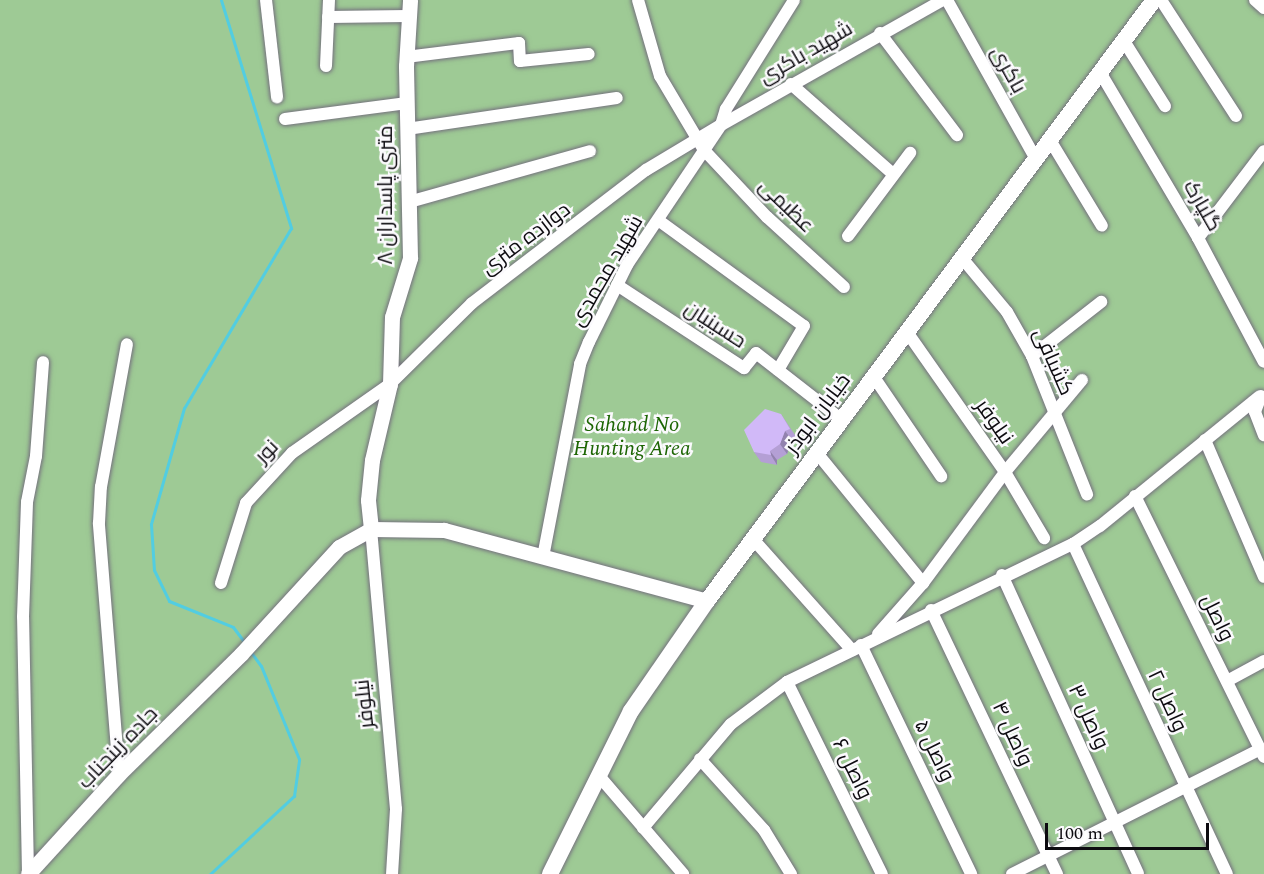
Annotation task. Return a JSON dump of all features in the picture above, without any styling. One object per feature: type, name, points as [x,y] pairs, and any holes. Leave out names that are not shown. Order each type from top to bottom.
[{"type":"main road","name":"خیابان ابوذر","points":[[550,874],[631,711],[707,601],[1154,0]]},
{"type":"street","points":[[266,0],[277,98]]},
{"type":"street","points":[[326,66],[329,0]]},
{"type":"street","name":"۸ متری پاسداران","points":[[371,529],[368,500],[372,460],[390,384],[392,317],[410,258],[406,57],[410,0]]},
{"type":"street","name":"عظیمی","points":[[638,0],[660,76],[704,150],[767,217],[844,287]]},
{"type":"street","name":"شهید محمدی","points":[[543,557],[580,364],[617,285],[721,125],[726,109],[794,0]]},
{"type":"street","name":"شهید باکری","points":[[697,138],[880,33],[945,0]]},
{"type":"street","name":"باکری","points":[[945,0],[1036,159]]},
{"type":"street","points":[[1161,0],[1236,116]]},
{"type":"street","points":[[1255,0],[1264,9]]},
{"type":"street","points":[[328,17],[408,16]]},
{"type":"street","points":[[880,33],[957,135]]},
{"type":"street","points":[[1124,41],[1165,106]]},
{"type":"street","points":[[406,57],[519,43],[520,61],[589,54]]},
{"type":"street","name":"گلپارک","points":[[1100,72],[1198,238],[1264,362]]},
{"type":"street","points":[[791,84],[893,174]]},
{"type":"street","points":[[407,129],[617,98]]},
{"type":"street","points":[[285,119],[406,103]]},
{"type":"street","name":"دوازده متری","points":[[390,384],[472,303],[646,170],[697,138]]},
{"type":"street","points":[[1050,140],[1102,226]]},
{"type":"street","points":[[409,202],[590,151]]},
{"type":"street","points":[[1198,238],[1264,151]]},
{"type":"street","points":[[848,236],[910,153]]},
{"type":"street","points":[[658,220],[804,326],[778,370]]},
{"type":"street","name":"کشبافی","points":[[962,258],[1007,312],[1032,356],[1088,494]]},
{"type":"street","name":"حسینیان","points":[[617,285],[744,368],[756,352],[842,420]]},
{"type":"street","points":[[1032,356],[1101,302]]},
{"type":"street","name":"نیلوفر","points":[[907,332],[1005,472],[1044,538]]},
{"type":"street","points":[[119,774],[99,523],[101,487],[127,344]]},
{"type":"street","points":[[28,874],[23,617],[27,502],[36,456],[42,362]]},
{"type":"street","points":[[874,377],[941,476]]},
{"type":"street","points":[[862,645],[923,583],[1005,472],[1082,380]]},
{"type":"street","name":"نور","points":[[221,583],[246,503],[292,453],[390,384]]},
{"type":"street","points":[[1262,395],[1255,412],[1264,435]]},
{"type":"street","points":[[643,828],[731,724],[787,682],[1002,575],[1073,543],[1101,526],[1262,395]]},
{"type":"street","points":[[1205,440],[1264,577]]},
{"type":"street","points":[[818,453],[923,583]]},
{"type":"street","name":"واصل","points":[[1136,496],[1262,753]]},
{"type":"street","points":[[371,529],[444,530],[707,601]]},
{"type":"street","name":"نیلوفر","points":[[371,529],[396,809],[392,874]]},
{"type":"street","name":"جاده زینجناب","points":[[28,874],[119,774],[241,654],[339,547],[371,529]]},
{"type":"street","name":"واصل ۵","points":[[753,539],[862,645],[971,874]]},
{"type":"street","name":"واصل ۲","points":[[1073,543],[1184,787],[1227,874]]},
{"type":"street","name":"واصل ۳","points":[[1002,575],[1138,874]]},
{"type":"street","name":"واصل ۴","points":[[932,610],[1057,874]]},
{"type":"street","points":[[1227,681],[1264,661]]},
{"type":"street","name":"واصل ۶","points":[[787,682],[882,874]]},
{"type":"street","points":[[1012,874],[1184,787],[1262,753]]},
{"type":"street","points":[[700,759],[764,830],[791,874]]},
{"type":"street","points":[[600,777],[683,874]]},
{"type":"green space","name":"Sahand No Hunting Area","points":[[0,0],[1264,0],[1264,874],[0,874]]},
{"type":"building","points":[[765,409],[781,414],[790,429],[785,431],[780,444],[770,451],[771,455],[754,452],[744,430]]},
{"type":"waterway","points":[[221,0],[291,228],[184,408],[151,524],[154,570],[169,601],[233,627],[245,643]]},
{"type":"waterway","points":[[210,874],[294,796],[299,759],[261,666],[250,651]]}]
